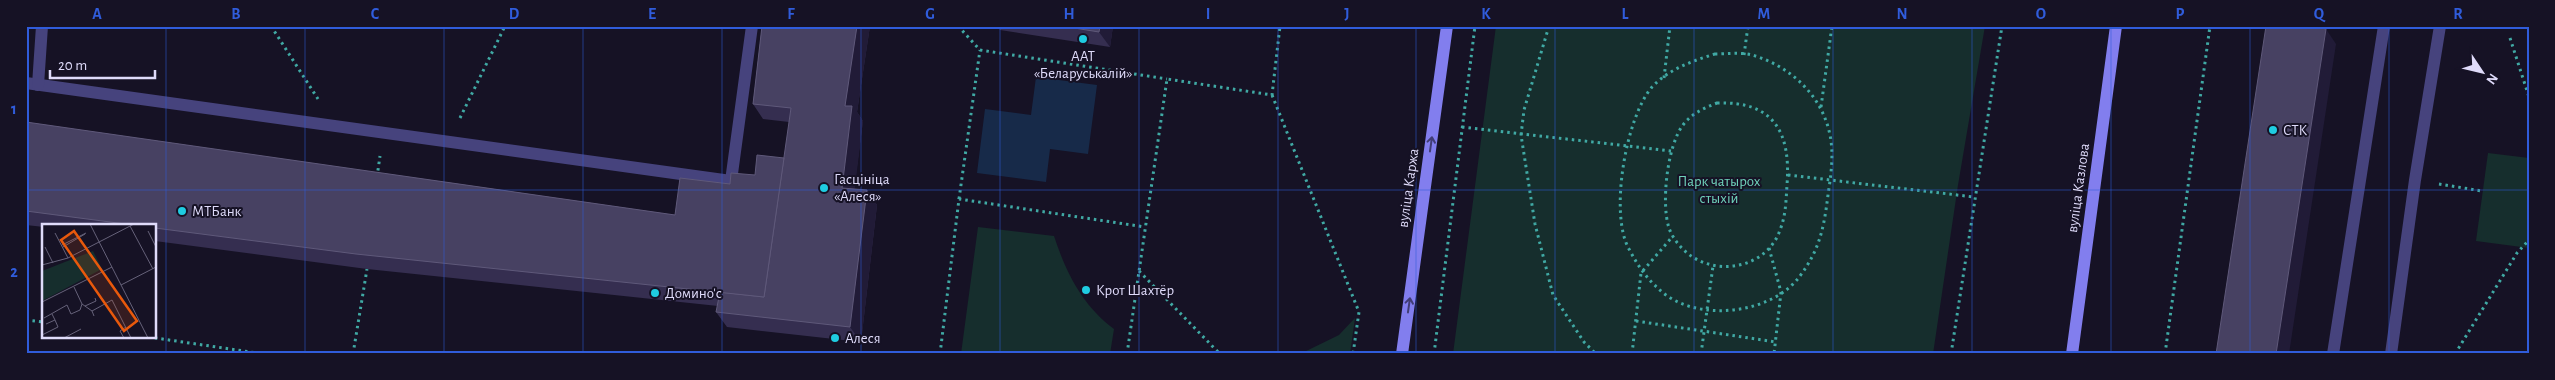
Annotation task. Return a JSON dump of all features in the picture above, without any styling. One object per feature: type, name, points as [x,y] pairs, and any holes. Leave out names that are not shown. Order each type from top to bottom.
[{"type":"main road","name":"вуліца Каржа","points":[[1402,354],[1447,26]]},
{"type":"main road","name":"вуліца Казлова","points":[[2072,354],[2116,26]]},
{"type":"lane","points":[[42,26],[32,84],[731,181],[752,26]]},
{"type":"lane","points":[[2333,354],[2384,26]]},
{"type":"lane","points":[[2391,354],[2415,180],[2440,26]]},
{"type":"path","points":[[271,26],[336,126]]},
{"type":"path","points":[[448,142],[505,26]]},
{"type":"path","points":[[958,26],[980,50],[1272,94]]},
{"type":"path","points":[[1280,26],[1272,94],[1359,312],[1353,354]]},
{"type":"path","points":[[1434,354],[1475,26]]},
{"type":"path","points":[[1549,26],[1524,110],[1521,135],[1534,224],[1553,295],[1584,342],[1596,354]]},
{"type":"path","points":[[1664,78],[1670,26]]},
{"type":"path","points":[[1744,55],[1748,26]]},
{"type":"path","points":[[1820,107],[1832,26]]},
{"type":"path","points":[[1951,354],[2002,26]]},
{"type":"path","points":[[2165,354],[2210,26]]},
{"type":"path","points":[[2510,38],[2529,97]]},
{"type":"path","points":[[940,354],[980,50]]},
{"type":"path","points":[[1715,54],[1744,55],[1778,65],[1802,83],[1820,107],[1830,135],[1832,165],[1830,180],[1818,247],[1799,278],[1771,300],[1737,311],[1701,310],[1668,296],[1642,273],[1624,241],[1619,206],[1627,147],[1634,117],[1652,87],[1681,65],[1715,54]]},
{"type":"path","points":[[1127,354],[1167,79]]},
{"type":"path","points":[[1717,103],[1738,103],[1755,108],[1770,118],[1781,133],[1787,149],[1788,175],[1785,214],[1780,231],[1769,248],[1753,261],[1734,267],[1713,266],[1694,259],[1679,246],[1669,228],[1665,208],[1671,151],[1673,142],[1683,124],[1698,111],[1717,103]]},
{"type":"path","points":[[1462,127],[1671,151]]},
{"type":"path","points":[[1788,175],[1974,197]]},
{"type":"path","points":[[2415,180],[2482,191]]},
{"type":"path","points":[[959,200],[1145,227]]},
{"type":"path","points":[[1632,354],[1642,273],[1673,236]]},
{"type":"path","points":[[2455,354],[2517,253],[2529,240]]},
{"type":"path","points":[[1769,248],[1781,292],[1774,354]]},
{"type":"path","points":[[1701,354],[1713,266]]},
{"type":"path","points":[[353,354],[367,269]]},
{"type":"path","points":[[1139,271],[1220,354]]},
{"type":"path","points":[[26,320],[42,322]]},
{"type":"path","points":[[1636,321],[1776,342]]},
{"type":"path","points":[[156,338],[264,354]]},
{"type":"green space","name":"Парк чатырох стыхій","points":[[1496,26],[1985,26],[1958,185],[1933,354],[1453,354]]},
{"type":"green space","points":[[2488,153],[2529,158],[2529,248],[2476,241]]},
{"type":"green space","points":[[978,227],[1054,236],[1064,263],[1077,288],[1093,310],[1114,329],[1110,354],[961,354]]},
{"type":"green space","points":[[1355,318],[1350,354],[1300,354],[1339,335]]},
{"type":"water","points":[[1036,77],[1097,85],[1088,154],[1050,149],[1046,182],[977,173],[985,109],[1031,115]]},
{"type":"building","name":"Гасцініца «Алеся»","points":[[762,26],[857,26],[845,106],[852,106],[842,188],[867,190],[850,327],[716,312],[720,292],[764,297],[791,108],[753,104]]},
{"type":"building","points":[[1062,26],[1100,26],[1099,32]]},
{"type":"building","points":[[2266,26],[2310,26],[2326,29],[2276,354],[2216,354]]},
{"type":"building","points":[[26,122],[675,215],[680,178],[730,184],[731,173],[755,175],[757,155],[784,158],[764,297],[356,254],[156,228],[156,224],[125,224],[26,211]]},
{"type":"place","name":"ААТ «Беларуськалій»","points":[[1083,39]]},
{"type":"place","name":"СТК","points":[[2273,130]]},
{"type":"place","name":"Гасцініца «Алеся»","points":[[824,188]]},
{"type":"place","name":"МТБанк","points":[[182,211]]},
{"type":"place","name":"Крот Шахтёр","points":[[1086,290]]},
{"type":"place","name":"Домино'c","points":[[655,293]]},
{"type":"place","name":"Алеся","points":[[835,338]]}]
